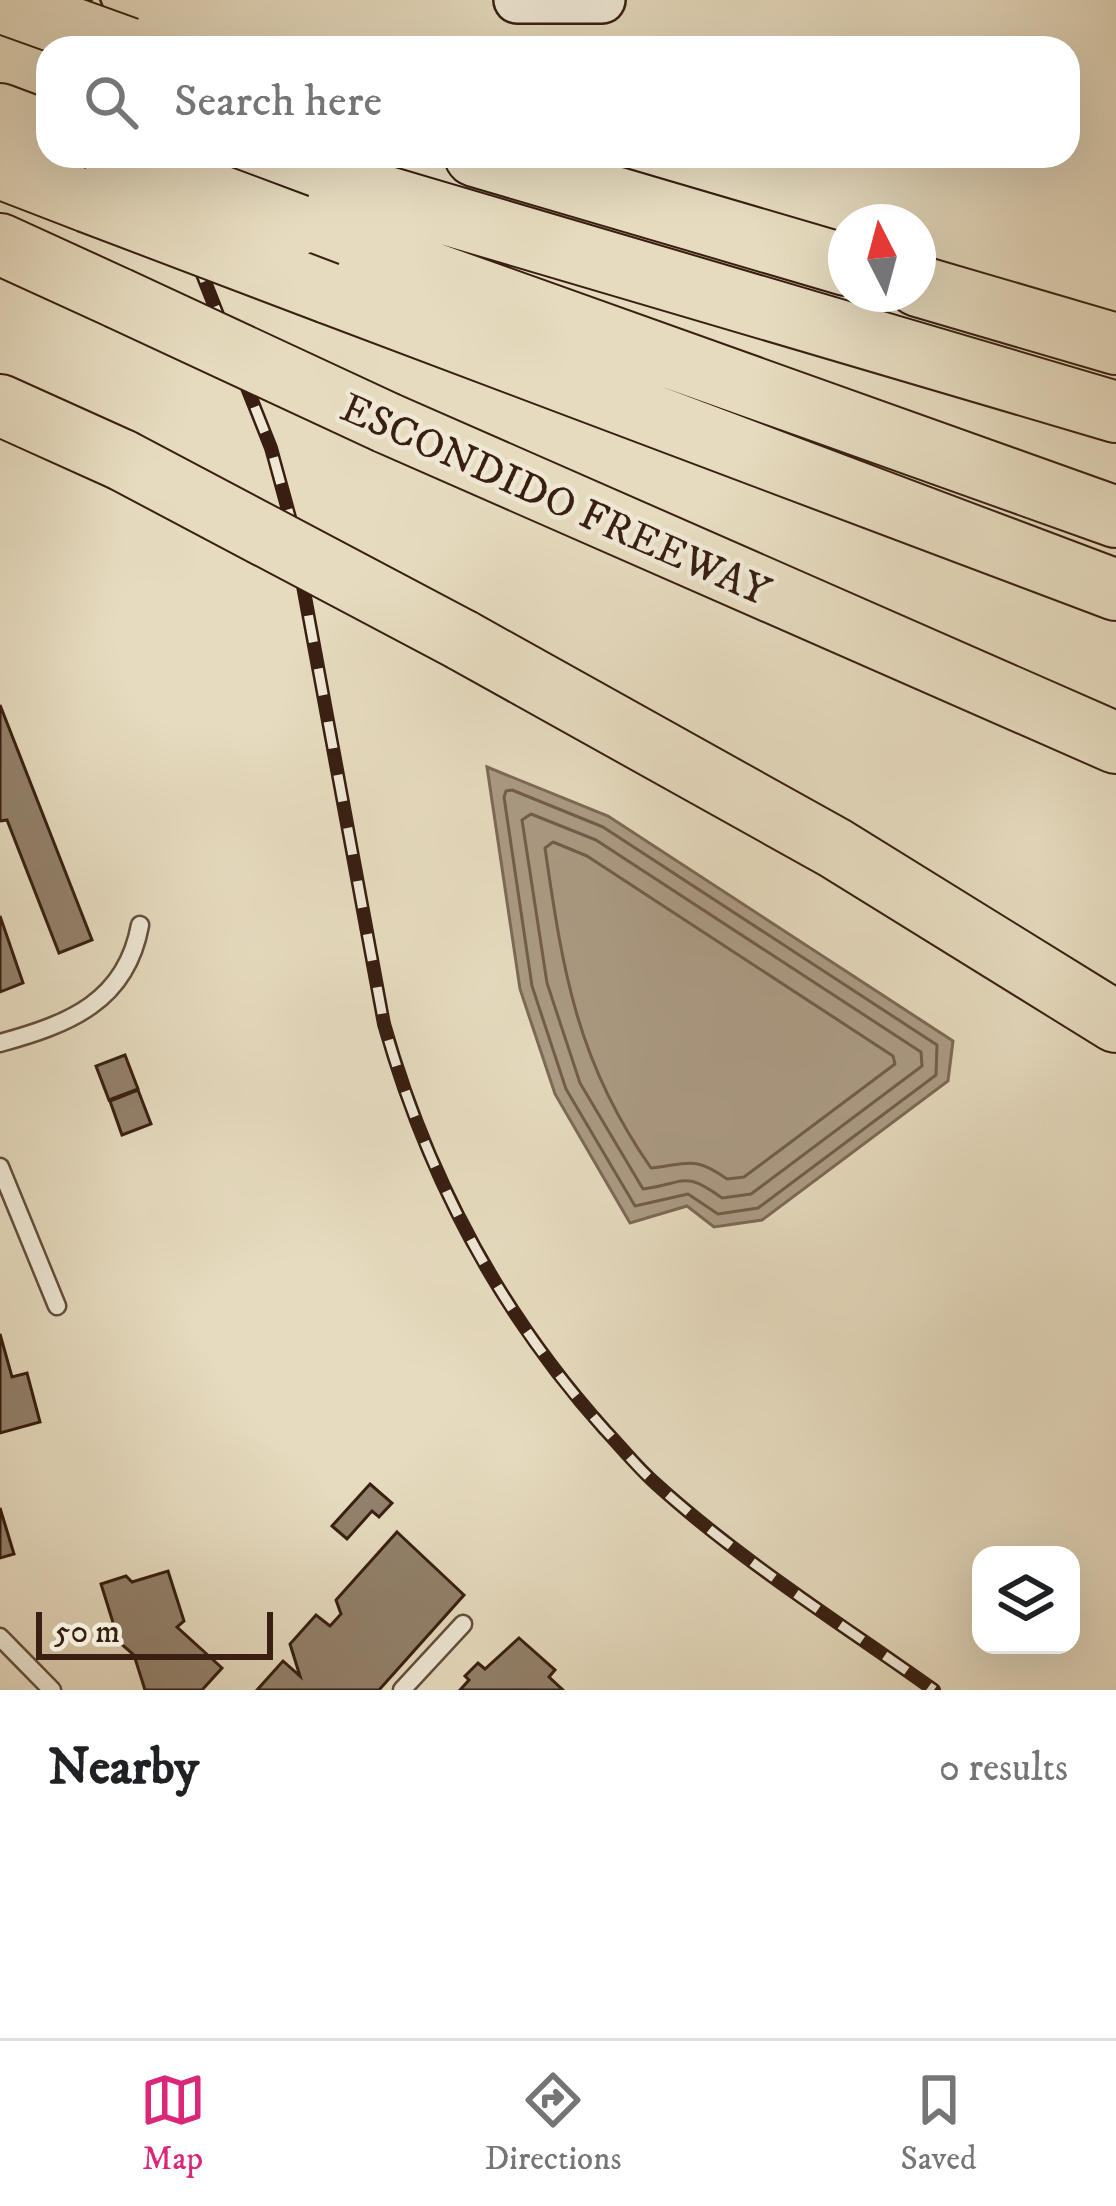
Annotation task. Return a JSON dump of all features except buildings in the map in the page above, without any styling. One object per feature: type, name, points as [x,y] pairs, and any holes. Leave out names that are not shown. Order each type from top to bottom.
[{"type":"highway","points":[[63,0],[135,36]]},
{"type":"highway","points":[[0,2],[95,36]]},
{"type":"highway","points":[[286,168],[1116,412]]},
{"type":"highway","points":[[516,168],[828,260]]},
{"type":"highway","points":[[100,179],[298,224],[1116,517]]},
{"type":"highway","points":[[100,179],[328,293],[1116,590]]},
{"type":"highway","name":"ESCONDIDO FREEWAY","points":[[0,244],[387,423],[1116,743]]},
{"type":"highway","points":[[936,291],[1116,344]]},
{"type":"highway","points":[[0,406],[122,460],[462,640],[835,848],[1116,1022]]},
{"type":"main road","points":[[517,0],[602,0]]},
{"type":"lane","points":[[0,1043],[52,1028],[109,994],[134,956],[140,925]]},
{"type":"lane","points":[[0,1167],[57,1306]]},
{"type":"lane","points":[[402,1690],[464,1624]]},
{"type":"lane","points":[[0,1637],[52,1690]]},
{"type":"water","points":[[487,767],[608,816],[953,1041],[948,1081],[762,1220],[714,1227],[687,1206],[630,1223],[555,1094],[520,989]]},
{"type":"railway","points":[[94,0],[108,36]]},
{"type":"railway","points":[[160,168],[271,448],[291,521],[384,1024],[422,1135],[471,1240],[567,1385],[648,1477],[756,1565],[934,1690]]}]
